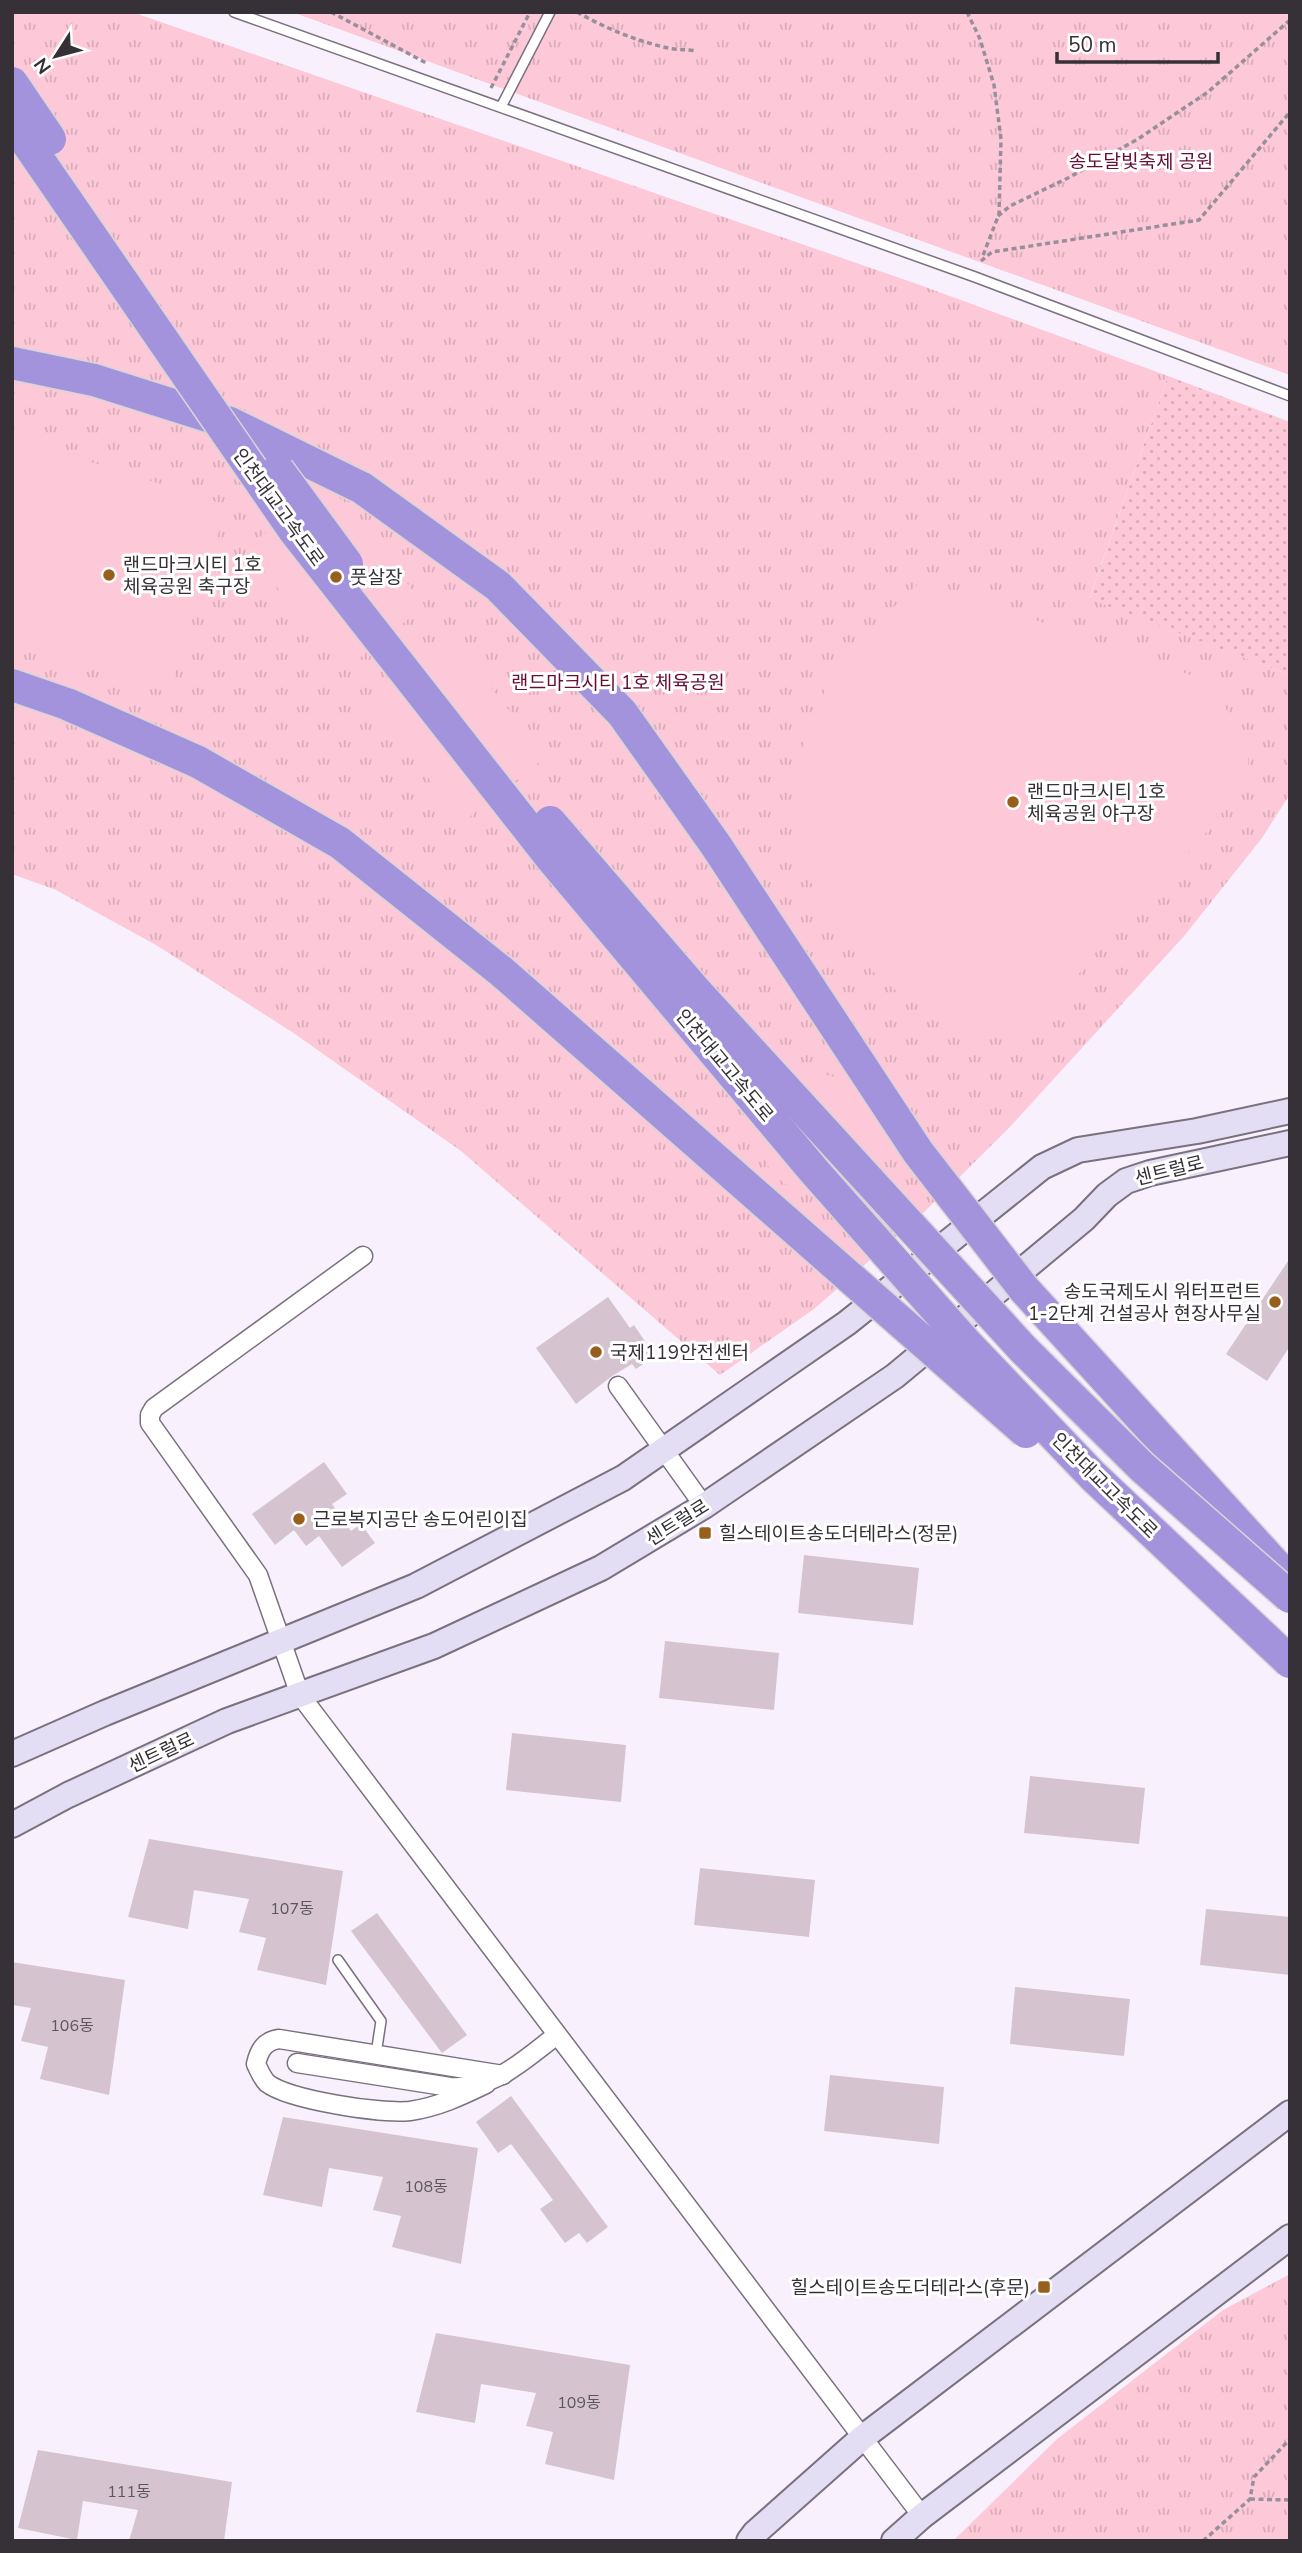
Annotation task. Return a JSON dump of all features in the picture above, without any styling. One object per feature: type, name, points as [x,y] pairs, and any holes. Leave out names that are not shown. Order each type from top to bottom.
[{"type":"highway","name":"인천대교고속도로","points":[[12,83],[190,347],[310,514],[428,671],[569,845],[838,1150],[1023,1349],[1142,1468],[1290,1597]]},
{"type":"highway","name":"인천대교고속도로","points":[[12,121],[293,529],[552,859],[814,1171],[967,1344],[1093,1476],[1290,1663]]},
{"type":"highway","name":"인천대교고속도로","points":[[12,363],[94,380],[230,424],[362,488],[498,586],[622,713],[715,844],[918,1152],[1024,1289],[1290,1581]]},
{"type":"highway","name":"인천대교고속도로","points":[[12,685],[67,704],[198,762],[340,843],[502,972],[1290,1663]]},
{"type":"main road","name":"센트럴로","points":[[12,1754],[105,1713],[416,1586],[622,1478],[847,1323],[1042,1167],[1078,1150],[1196,1131],[1290,1111]]},
{"type":"main road","name":"센트럴로","points":[[12,1825],[68,1795],[227,1721],[434,1646],[601,1568],[704,1506],[895,1376],[1126,1181],[1150,1173],[1290,1143]]},
{"type":"main road","points":[[749,2541],[862,2438],[1290,2113]]},
{"type":"main road","points":[[894,2541],[922,2516],[1290,2238]]},
{"type":"street","points":[[363,1256],[161,1403],[150,1415],[150,1423],[258,1575],[300,1695],[922,2516]]},
{"type":"street","points":[[618,1387],[704,1506]]},
{"type":"street","points":[[503,2075],[279,2039],[262,2048],[256,2064],[264,2080],[309,2099],[355,2107],[407,2111],[445,2104],[486,2084],[503,2075],[557,2035]]},
{"type":"street","points":[[297,2063],[450,2087],[468,2088],[486,2084]]},
{"type":"lane","points":[[234,12],[975,277],[1290,396]]},
{"type":"lane","points":[[501,107],[550,12]]},
{"type":"lane","points":[[338,1960],[381,2021],[376,2054]]},
{"type":"path","points":[[331,12],[428,64]]},
{"type":"path","points":[[490,90],[530,12]]},
{"type":"path","points":[[577,12],[597,24],[634,38],[668,48],[696,51]]},
{"type":"path","points":[[967,12],[980,38],[994,85],[1001,139],[998,216],[975,277]]},
{"type":"path","points":[[998,216],[1010,206],[1138,139],[1208,92],[1290,20]]},
{"type":"path","points":[[981,261],[992,252],[1199,220],[1290,112]]},
{"type":"path","points":[[1203,2541],[1250,2499],[1254,2477],[1290,2440]]},
{"type":"path","points":[[1250,2499],[1290,2500]]},
{"type":"green space","name":"랜드마크시티 1호 체육공원","points":[[12,12],[132,12],[917,284],[1168,376],[1089,599],[1290,675],[1290,794],[1262,838],[1185,935],[1007,1130],[917,1219],[814,1309],[720,1375],[461,1151],[292,1032],[156,945],[56,890],[12,874]]},
{"type":"green space","name":"송도달빛축제 공원","points":[[292,12],[1290,12],[1290,375]]},
{"type":"green space","points":[[1168,376],[1290,422],[1290,675],[1089,600]]},
{"type":"green space","name":"랜드마크시티 1호 체육공원 축구장","points":[[12,437],[227,505],[169,693],[12,644]]},
{"type":"green space","name":"풋살장","points":[[328,483],[425,606],[343,671],[246,548]]},
{"type":"green space","name":"랜드마크시티 1호 체육공원 야구장","points":[[922,580],[1219,685],[1213,698],[1229,712],[1241,732],[1248,755],[1246,776],[1242,785],[1209,830],[1136,904],[1027,1040],[957,1024],[896,991],[863,962],[836,928],[815,891],[801,851],[796,809],[799,765],[811,721],[820,700],[859,644]]},
{"type":"green space","points":[[449,634],[546,757],[463,822],[366,699]]},
{"type":"green space","points":[[812,1073],[845,1081],[866,1097],[876,1119],[878,1142],[870,1165],[855,1182],[833,1193],[805,1192],[783,1183],[770,1168],[758,1143],[758,1129],[765,1115],[791,1083]]},
{"type":"green space","points":[[1290,2274],[1290,2541],[953,2541],[1057,2439],[1223,2310]]},
{"type":"building","name":"송도국제도시 워터프런트 1-2단계 건설공사 현장사무실","points":[[1290,1258],[1290,1346],[1267,1381],[1226,1354]]},
{"type":"building","name":"국제119안전센터","points":[[608,1297],[630,1328],[634,1325],[655,1356],[636,1369],[632,1364],[612,1376],[576,1404],[536,1348]]},
{"type":"building","name":"근로복지공단 송도어린이집","points":[[324,1462],[347,1494],[332,1504],[351,1531],[361,1524],[375,1543],[342,1567],[319,1536],[306,1546],[294,1530],[275,1545],[252,1514]]},
{"type":"building","points":[[804,1555],[919,1568],[913,1625],[798,1613]]},
{"type":"building","points":[[665,1641],[779,1653],[774,1710],[659,1698]]},
{"type":"building","points":[[512,1733],[626,1745],[621,1802],[506,1790]]},
{"type":"building","points":[[1030,1776],[1145,1788],[1139,1844],[1024,1833]]},
{"type":"building","points":[[149,1839],[343,1871],[326,1985],[257,1970],[266,1938],[239,1932],[249,1899],[194,1890],[188,1929],[128,1917]]},
{"type":"building","points":[[700,1868],[815,1880],[809,1937],[694,1925]]},
{"type":"building","points":[[1206,1909],[1290,1917],[1290,1975],[1200,1965]]},
{"type":"building","points":[[377,1913],[467,2035],[442,2053],[351,1931]]},
{"type":"building","points":[[12,1962],[125,1980],[109,2095],[40,2079],[48,2047],[21,2041],[31,2008],[12,2005]]},
{"type":"building","points":[[1015,1987],[1130,1999],[1124,2056],[1010,2044]]},
{"type":"building","points":[[830,2075],[944,2087],[939,2144],[824,2131]]},
{"type":"building","points":[[511,2096],[608,2227],[587,2243],[579,2233],[565,2243],[540,2209],[553,2200],[511,2144],[498,2153],[476,2122]]},
{"type":"building","points":[[283,2117],[478,2148],[461,2264],[392,2247],[401,2216],[373,2210],[383,2177],[329,2168],[322,2207],[263,2195]]},
{"type":"building","points":[[436,2333],[630,2365],[614,2480],[545,2464],[553,2432],[526,2426],[536,2393],[481,2384],[475,2423],[416,2412]]},
{"type":"building","points":[[38,2450],[232,2482],[224,2541],[129,2541],[138,2510],[83,2501],[77,2540],[18,2528]]},
{"type":"place","name":"랜드마크시티 1호 체육공원 축구장","points":[[109,575]]},
{"type":"place","name":"풋살장","points":[[336,577]]},
{"type":"place","name":"랜드마크시티 1호 체육공원 야구장","points":[[1013,802]]},
{"type":"place","name":"송도국제도시 워터프런트 1-2단계 건설공사 현장사무실","points":[[1275,1302]]},
{"type":"place","name":"국제119안전센터","points":[[596,1352]]},
{"type":"place","name":"근로복지공단 송도어린이집","points":[[299,1519]]},
{"type":"place","name":"힐스테이트송도더테라스(정문)","points":[[705,1533]]},
{"type":"place","name":"힐스테이트송도더테라스(후문)","points":[[1044,2287]]}]
